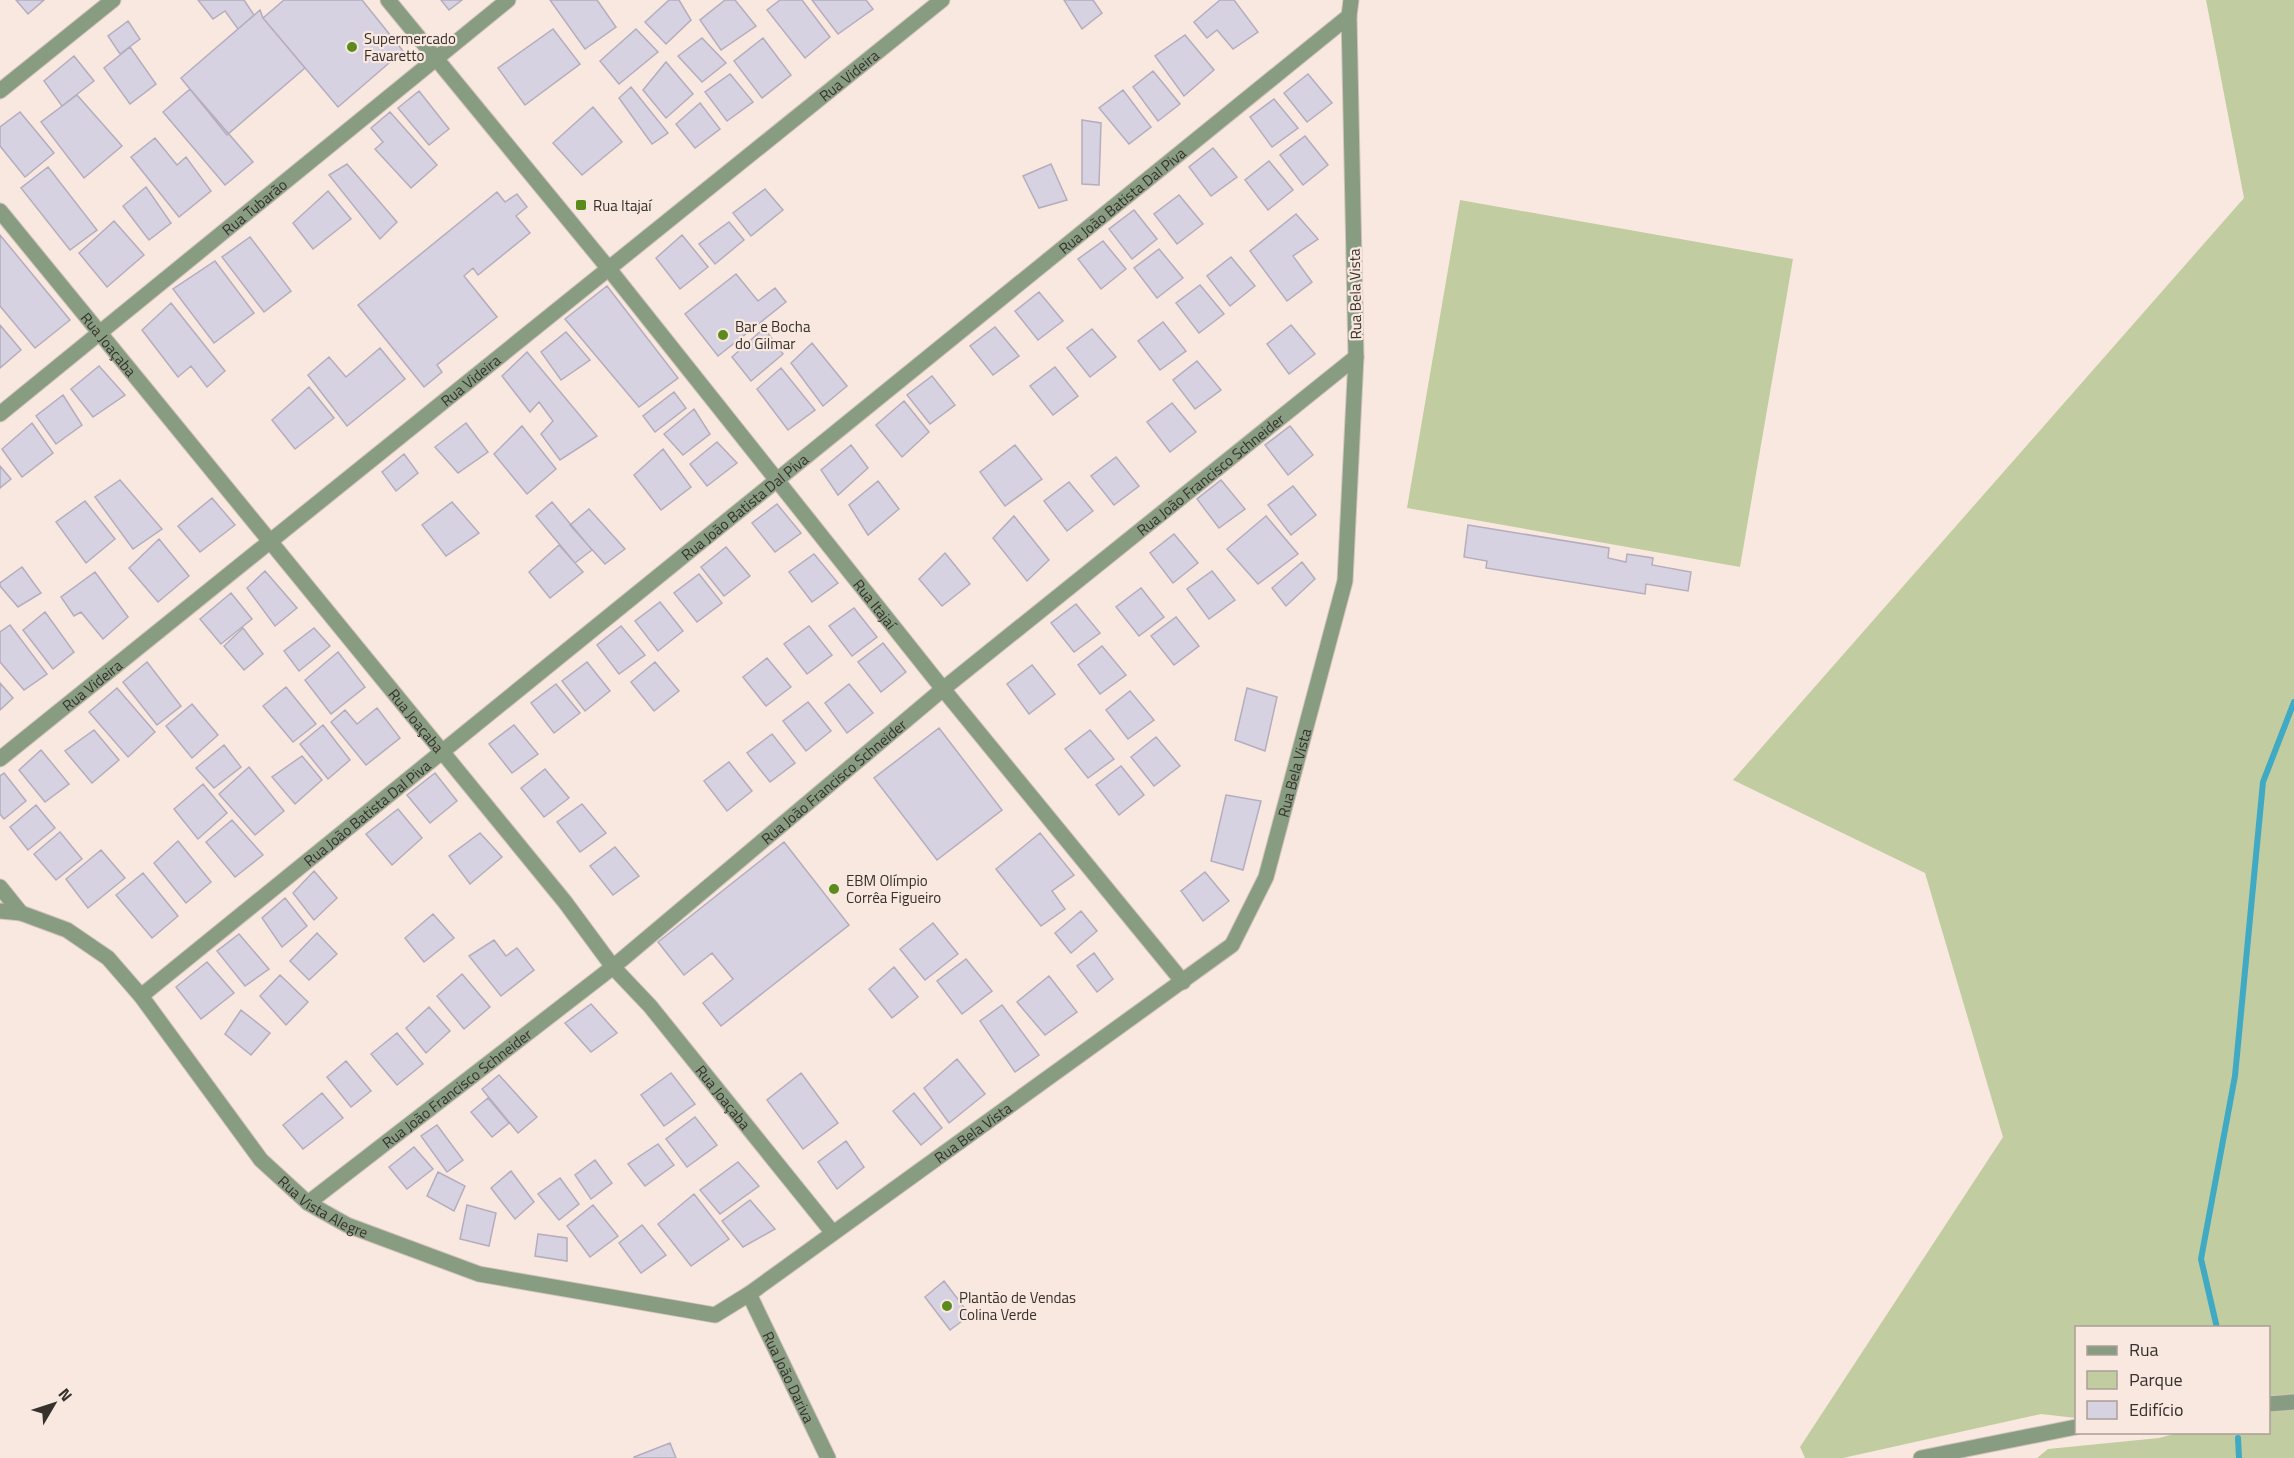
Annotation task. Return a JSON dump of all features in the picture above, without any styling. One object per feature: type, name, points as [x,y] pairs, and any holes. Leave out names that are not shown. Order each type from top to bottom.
[{"type":"street","points":[[0,91],[113,0]]},
{"type":"street","name":"Rua Itajaí","points":[[388,0],[609,269],[943,689],[1183,982]]},
{"type":"street","name":"Rua Tubarão","points":[[0,414],[508,0]]},
{"type":"street","name":"Rua Videira","points":[[0,759],[942,0]]},
{"type":"street","name":"Rua Bela Vista","points":[[749,1294],[1233,945],[1266,877],[1345,581],[1356,357],[1350,8]]},
{"type":"street","name":"Rua João Batista Dal Piva","points":[[141,996],[441,751],[777,482],[1350,8]]},
{"type":"street","name":"Rua Joaçaba","points":[[0,211],[565,902],[613,967],[650,1006],[833,1233]]},
{"type":"street","name":"Rua João Francisco Schneider","points":[[308,1203],[613,967],[943,689],[1356,357]]},
{"type":"street","points":[[0,887],[21,913]]},
{"type":"street","name":"Rua Vista Alegre","points":[[0,911],[21,913],[67,930],[108,958],[141,996],[261,1160],[308,1203],[347,1226],[479,1274],[715,1315],[749,1294]]},
{"type":"street","name":"Rua João Dariva","points":[[749,1294],[828,1458]]},
{"type":"street","points":[[2270,1404],[2294,1402]]},
{"type":"street","points":[[1921,1458],[2075,1427]]},
{"type":"green space","points":[[2206,0],[2294,0],[2294,1458],[2037,1458],[2048,1449],[2159,1438],[2174,1434],[2270,1434],[2270,1326],[2075,1326],[2075,1418],[2041,1414],[1843,1458],[1805,1458],[1800,1447],[2003,1137],[1925,873],[1733,780],[2244,198]]},
{"type":"green space","points":[[1460,200],[1793,259],[1740,567],[1407,508]]},
{"type":"building","points":[[16,0],[44,0],[28,14]]},
{"type":"building","points":[[198,0],[244,0],[254,15],[238,29],[225,11],[213,19]]},
{"type":"building","points":[[284,0],[362,0],[403,51],[338,107],[263,18]]},
{"type":"building","points":[[441,0],[462,0],[449,10]]},
{"type":"building","points":[[550,0],[597,0],[616,27],[585,49]]},
{"type":"building","points":[[669,0],[679,0],[691,20],[666,44],[645,22]]},
{"type":"building","points":[[725,0],[735,0],[756,26],[721,50],[700,20]]},
{"type":"building","points":[[780,0],[802,0],[830,37],[805,58],[767,10]]},
{"type":"building","points":[[812,0],[866,0],[873,9],[838,34]]},
{"type":"building","points":[[1064,0],[1093,0],[1102,13],[1082,29]]},
{"type":"building","points":[[1220,0],[1234,0],[1258,32],[1233,49],[1217,30],[1207,38],[1194,22]]},
{"type":"building","points":[[260,10],[263,18],[305,68],[227,135],[181,78]]},
{"type":"building","points":[[128,21],[140,39],[120,54],[108,36]]},
{"type":"building","points":[[553,29],[580,64],[525,105],[498,68]]},
{"type":"building","points":[[636,29],[658,52],[619,84],[600,61]]},
{"type":"building","points":[[1185,35],[1214,70],[1184,96],[1155,56]]},
{"type":"building","points":[[702,38],[726,63],[702,82],[678,56]]},
{"type":"building","points":[[763,38],[791,75],[762,98],[734,61]]},
{"type":"building","points":[[130,47],[156,84],[130,104],[104,68]]},
{"type":"building","points":[[74,56],[94,81],[62,106],[44,81]]},
{"type":"building","points":[[666,62],[693,94],[666,118],[643,90]]},
{"type":"building","points":[[1153,71],[1180,104],[1158,121],[1133,87]]},
{"type":"building","points":[[730,74],[753,102],[727,121],[705,92]]},
{"type":"building","points":[[1308,74],[1332,103],[1307,122],[1284,93]]},
{"type":"building","points":[[631,87],[668,133],[652,144],[619,98]]},
{"type":"building","points":[[190,89],[253,162],[225,185],[163,112]]},
{"type":"building","points":[[1123,90],[1151,127],[1129,144],[1099,108]]},
{"type":"building","points":[[419,91],[449,129],[429,145],[398,108]]},
{"type":"building","points":[[77,95],[122,146],[84,178],[41,122]]},
{"type":"building","points":[[1274,99],[1298,128],[1272,147],[1250,117]]},
{"type":"building","points":[[700,103],[720,129],[695,148],[676,124]]},
{"type":"building","points":[[593,107],[622,142],[582,175],[553,143]]},
{"type":"building","points":[[20,112],[54,153],[25,177],[0,146],[0,127]]},
{"type":"building","points":[[390,112],[437,165],[411,188],[375,149],[383,142],[371,128]]},
{"type":"building","points":[[1082,120],[1101,123],[1099,185],[1082,184]]},
{"type":"building","points":[[1305,136],[1328,165],[1303,185],[1280,155]]},
{"type":"building","points":[[155,138],[177,165],[186,157],[211,191],[179,217],[131,157]]},
{"type":"building","points":[[1213,148],[1237,177],[1211,196],[1189,167]]},
{"type":"building","points":[[1269,161],[1293,190],[1268,210],[1245,180]]},
{"type":"building","points":[[347,164],[397,222],[380,239],[329,175]]},
{"type":"building","points":[[1051,164],[1067,200],[1039,208],[1023,176]]},
{"type":"building","points":[[48,167],[97,230],[70,250],[21,188]]},
{"type":"building","points":[[146,187],[171,223],[149,240],[123,206]]},
{"type":"building","points":[[765,189],[783,210],[751,236],[733,213]]},
{"type":"building","points":[[328,191],[351,219],[313,249],[293,223]]},
{"type":"building","points":[[497,192],[505,202],[517,194],[527,207],[516,216],[530,233],[478,275],[473,268],[464,276],[497,317],[437,365],[442,372],[424,387],[358,305]]},
{"type":"building","points":[[1179,195],[1203,224],[1177,244],[1154,214]]},
{"type":"building","points":[[1134,210],[1157,239],[1132,259],[1109,229]]},
{"type":"building","points":[[1296,214],[1318,239],[1293,256],[1312,282],[1287,301],[1250,251]]},
{"type":"building","points":[[114,221],[144,255],[107,287],[79,253]]},
{"type":"building","points":[[729,222],[744,240],[715,264],[699,244]]},
{"type":"building","points":[[0,235],[70,320],[35,348],[0,306]]},
{"type":"building","points":[[682,235],[708,267],[680,289],[656,258]]},
{"type":"building","points":[[250,237],[291,291],[264,312],[222,257]]},
{"type":"building","points":[[1103,241],[1126,269],[1101,289],[1078,259]]},
{"type":"building","points":[[1159,249],[1183,278],[1157,298],[1134,268]]},
{"type":"building","points":[[1231,257],[1255,286],[1230,306],[1207,276]]},
{"type":"building","points":[[215,261],[254,313],[214,343],[173,289]]},
{"type":"building","name":"Bar e Bocha do Gilmar","points":[[736,274],[758,301],[775,288],[786,302],[718,356],[685,314]]},
{"type":"building","points":[[1200,285],[1224,314],[1199,333],[1176,303]]},
{"type":"building","points":[[607,286],[678,378],[639,407],[565,319]]},
{"type":"building","points":[[1039,292],[1063,321],[1038,340],[1015,311]]},
{"type":"building","points":[[171,303],[225,371],[207,387],[191,366],[178,377],[142,330]]},
{"type":"building","points":[[1163,322],[1186,351],[1160,370],[1138,341]]},
{"type":"building","points":[[0,325],[21,350],[0,368]]},
{"type":"building","points":[[1291,325],[1315,354],[1289,374],[1267,344]]},
{"type":"building","points":[[995,327],[1019,356],[993,375],[970,346]]},
{"type":"building","points":[[764,328],[783,354],[751,381],[732,357]]},
{"type":"building","points":[[1092,329],[1116,357],[1090,377],[1067,348]]},
{"type":"building","points":[[566,332],[590,360],[561,380],[541,352]]},
{"type":"building","points":[[812,343],[847,386],[823,406],[791,363]]},
{"type":"building","points":[[380,348],[405,379],[347,426],[308,375],[329,357],[346,377]]},
{"type":"building","points":[[527,352],[597,436],[560,460],[541,434],[553,421],[539,402],[530,412],[502,376]]},
{"type":"building","points":[[1197,361],[1221,390],[1195,409],[1173,380]]},
{"type":"building","points":[[99,366],[125,395],[93,417],[71,389]]},
{"type":"building","points":[[1055,367],[1078,396],[1053,415],[1030,386]]},
{"type":"building","points":[[781,368],[815,410],[788,430],[757,389]]},
{"type":"building","points":[[932,376],[955,405],[930,424],[907,395]]},
{"type":"building","points":[[309,387],[334,418],[295,449],[272,420]]},
{"type":"building","points":[[674,392],[686,408],[655,432],[643,416]]},
{"type":"building","points":[[63,395],[82,425],[56,444],[36,416]]},
{"type":"building","points":[[904,401],[929,432],[902,457],[876,425]]},
{"type":"building","points":[[1172,403],[1196,432],[1170,452],[1147,422]]},
{"type":"building","points":[[694,409],[710,434],[683,455],[664,434]]},
{"type":"building","points":[[32,423],[53,453],[22,477],[2,449]]},
{"type":"building","points":[[466,423],[488,452],[458,473],[435,447]]},
{"type":"building","points":[[522,426],[556,469],[527,494],[494,454]]},
{"type":"building","points":[[1290,426],[1313,455],[1288,475],[1265,445]]},
{"type":"building","points":[[717,442],[737,463],[707,486],[690,464]]},
{"type":"building","points":[[851,445],[868,468],[838,495],[821,470]]},
{"type":"building","points":[[1015,445],[1042,479],[1005,506],[980,472]]},
{"type":"building","points":[[663,449],[691,487],[661,510],[634,475]]},
{"type":"building","points":[[404,454],[418,473],[396,491],[382,472]]},
{"type":"building","points":[[1116,457],[1139,486],[1114,505],[1091,476]]},
{"type":"building","points":[[0,466],[11,479],[0,488]]},
{"type":"building","points":[[120,480],[162,529],[133,549],[95,497]]},
{"type":"building","points":[[1221,480],[1245,509],[1219,528],[1197,499]]},
{"type":"building","points":[[878,481],[899,509],[868,535],[849,505]]},
{"type":"building","points":[[1069,482],[1093,511],[1067,531],[1044,501]]},
{"type":"building","points":[[1293,486],[1316,515],[1291,535],[1268,505]]},
{"type":"building","points":[[212,498],[235,525],[200,552],[178,526]]},
{"type":"building","points":[[85,501],[115,539],[86,563],[56,522]]},
{"type":"building","points":[[452,502],[479,533],[446,556],[422,525]]},
{"type":"building","points":[[552,502],[592,550],[575,563],[536,516]]},
{"type":"building","points":[[777,504],[801,533],[775,552],[752,523]]},
{"type":"building","points":[[589,509],[625,549],[605,564],[570,525]]},
{"type":"building","points":[[1014,516],[1049,560],[1027,581],[993,538]]},
{"type":"building","points":[[1266,516],[1298,554],[1258,584],[1227,549]]},
{"type":"building","points":[[1468,525],[1609,548],[1608,558],[1626,562],[1627,554],[1653,558],[1652,565],[1691,572],[1688,591],[1646,584],[1645,594],[1486,568],[1487,561],[1464,557]]},
{"type":"building","points":[[1174,534],[1198,563],[1173,583],[1150,553]]},
{"type":"building","points":[[159,539],[189,576],[158,602],[129,568]]},
{"type":"building","points":[[559,545],[583,572],[550,598],[529,572]]},
{"type":"building","points":[[726,547],[750,576],[724,596],[701,567]]},
{"type":"building","points":[[945,553],[970,584],[942,606],[919,579]]},
{"type":"building","points":[[814,554],[838,583],[812,602],[789,572]]},
{"type":"building","points":[[1302,562],[1315,579],[1286,606],[1272,588]]},
{"type":"building","points":[[22,567],[41,593],[18,607],[0,583]]},
{"type":"building","points":[[265,571],[297,608],[275,626],[247,588]]},
{"type":"building","points":[[1212,571],[1235,600],[1209,619],[1187,589]]},
{"type":"building","points":[[95,572],[128,617],[103,639],[81,612],[74,616],[61,597]]},
{"type":"building","points":[[699,574],[722,603],[697,622],[674,593]]},
{"type":"building","points":[[1141,588],[1164,617],[1139,636],[1116,607]]},
{"type":"building","points":[[231,593],[252,619],[221,644],[200,619]]},
{"type":"building","points":[[660,602],[683,631],[658,651],[635,621]]},
{"type":"building","points":[[1076,604],[1100,633],[1074,652],[1051,623]]},
{"type":"building","points":[[854,608],[877,637],[852,656],[829,626]]},
{"type":"building","points":[[45,612],[74,652],[53,669],[23,630]]},
{"type":"building","points":[[1176,617],[1199,646],[1174,665],[1151,636]]},
{"type":"building","points":[[10,625],[47,674],[24,690],[0,662],[0,632]]},
{"type":"building","points":[[621,626],[645,655],[619,674],[597,645]]},
{"type":"building","points":[[809,626],[832,655],[807,674],[784,644]]},
{"type":"building","points":[[243,628],[263,654],[244,670],[224,646]]},
{"type":"building","points":[[314,628],[330,646],[299,671],[284,651]]},
{"type":"building","points":[[883,643],[906,672],[881,692],[858,662]]},
{"type":"building","points":[[1102,646],[1126,675],[1100,694],[1078,665]]},
{"type":"building","points":[[338,652],[365,687],[331,714],[305,680]]},
{"type":"building","points":[[767,658],[791,687],[766,706],[743,677]]},
{"type":"building","points":[[147,662],[181,706],[157,725],[123,682]]},
{"type":"building","points":[[587,662],[610,691],[585,711],[562,681]]},
{"type":"building","points":[[655,662],[679,691],[654,711],[631,682]]},
{"type":"building","points":[[1032,665],[1055,694],[1029,714],[1007,684]]},
{"type":"building","points":[[0,683],[13,698],[0,710]]},
{"type":"building","points":[[556,684],[580,713],[554,733],[531,703]]},
{"type":"building","points":[[849,684],[873,713],[847,733],[825,703]]},
{"type":"building","points":[[286,687],[316,724],[293,742],[263,706]]},
{"type":"building","points":[[117,688],[155,732],[128,757],[89,712]]},
{"type":"building","points":[[1247,688],[1277,697],[1265,751],[1235,740]]},
{"type":"building","points":[[1130,691],[1154,720],[1128,739],[1106,710]]},
{"type":"building","points":[[808,702],[831,731],[806,751],[783,721]]},
{"type":"building","points":[[192,704],[218,735],[192,758],[166,726]]},
{"type":"building","points":[[377,708],[400,738],[366,765],[331,722],[345,710],[357,724]]},
{"type":"building","points":[[323,725],[350,760],[328,779],[300,744]]},
{"type":"building","points":[[514,725],[538,754],[512,773],[489,744]]},
{"type":"building","points":[[939,728],[1002,810],[937,860],[874,778]]},
{"type":"building","points":[[94,730],[119,760],[92,783],[65,751]]},
{"type":"building","points":[[1090,730],[1114,759],[1088,778],[1065,749]]},
{"type":"building","points":[[772,734],[795,763],[770,782],[747,753]]},
{"type":"building","points":[[1156,737],[1180,766],[1154,786],[1131,757]]},
{"type":"building","points":[[224,745],[241,767],[214,788],[196,768]]},
{"type":"building","points":[[41,750],[69,784],[45,802],[19,770]]},
{"type":"building","points":[[302,756],[322,780],[295,804],[272,777]]},
{"type":"building","points":[[729,762],[752,791],[727,811],[704,781]]},
{"type":"building","points":[[1121,766],[1144,795],[1119,815],[1096,785]]},
{"type":"building","points":[[249,767],[284,811],[255,835],[219,794]]},
{"type":"building","points":[[545,769],[569,798],[544,817],[521,788]]},
{"type":"building","points":[[4,773],[26,801],[4,819],[0,814],[0,776]]},
{"type":"building","points":[[435,773],[457,801],[430,823],[407,795]]},
{"type":"building","points":[[203,784],[227,813],[198,839],[174,809]]},
{"type":"building","points":[[1226,795],[1261,801],[1243,870],[1211,861]]},
{"type":"building","points":[[582,804],[606,833],[580,852],[557,822]]},
{"type":"building","points":[[36,805],[55,828],[28,850],[10,827]]},
{"type":"building","points":[[398,809],[422,838],[392,865],[366,834]]},
{"type":"building","points":[[232,820],[263,855],[235,877],[206,842]]},
{"type":"building","points":[[60,832],[82,859],[56,880],[34,854]]},
{"type":"building","points":[[480,833],[502,857],[470,884],[449,856]]},
{"type":"building","points":[[1040,833],[1074,875],[1052,891],[1065,909],[1041,926],[996,869]]},
{"type":"building","points":[[178,841],[211,882],[186,903],[154,863]]},
{"type":"building","points":[[784,842],[849,925],[721,1026],[703,1003],[733,979],[712,953],[684,975],[658,942]]},
{"type":"building","points":[[615,847],[639,876],[613,895],[590,866]]},
{"type":"building","points":[[101,850],[125,878],[88,908],[66,879]]},
{"type":"building","points":[[314,871],[337,898],[314,920],[293,893]]},
{"type":"building","points":[[1205,872],[1229,901],[1203,921],[1181,891]]},
{"type":"building","points":[[143,873],[178,916],[152,938],[116,895]]},
{"type":"building","points":[[285,898],[307,926],[282,947],[262,918]]},
{"type":"building","points":[[1081,911],[1097,931],[1071,953],[1055,933]]},
{"type":"building","points":[[433,914],[454,938],[424,962],[405,938]]},
{"type":"building","points":[[933,923],[958,954],[925,980],[900,949]]},
{"type":"building","points":[[317,933],[337,954],[309,980],[290,961]]},
{"type":"building","points":[[239,934],[269,969],[245,986],[217,951]]},
{"type":"building","points":[[494,940],[506,956],[517,948],[534,970],[501,996],[469,956]]},
{"type":"building","points":[[1094,953],[1113,979],[1097,992],[1077,966]]},
{"type":"building","points":[[966,959],[992,991],[962,1014],[937,981]]},
{"type":"building","points":[[207,962],[234,993],[201,1019],[176,987]]},
{"type":"building","points":[[894,967],[918,997],[892,1018],[869,989]]},
{"type":"building","points":[[462,974],[490,1007],[464,1029],[437,996]]},
{"type":"building","points":[[280,975],[308,1002],[286,1025],[260,996]]},
{"type":"building","points":[[1049,976],[1077,1012],[1045,1035],[1017,1002]]},
{"type":"building","points":[[591,1004],[617,1033],[591,1052],[565,1023]]},
{"type":"building","points":[[1002,1005],[1039,1055],[1015,1072],[980,1021]]},
{"type":"building","points":[[429,1007],[450,1031],[426,1053],[406,1028]]},
{"type":"building","points":[[241,1010],[270,1033],[251,1055],[225,1034]]},
{"type":"building","points":[[397,1033],[423,1064],[397,1085],[371,1054]]},
{"type":"building","points":[[957,1059],[985,1094],[949,1123],[924,1088]]},
{"type":"building","points":[[346,1061],[371,1091],[351,1107],[327,1077]]},
{"type":"building","points":[[671,1073],[695,1104],[664,1126],[641,1095]]},
{"type":"building","points":[[801,1073],[838,1123],[803,1149],[767,1100]]},
{"type":"building","points":[[499,1075],[537,1117],[518,1133],[482,1089]]},
{"type":"building","points":[[322,1093],[343,1118],[303,1149],[283,1125]]},
{"type":"building","points":[[914,1093],[942,1128],[921,1145],[893,1111]]},
{"type":"building","points":[[488,1098],[509,1123],[492,1137],[471,1112]]},
{"type":"building","points":[[695,1117],[717,1145],[687,1167],[666,1139]]},
{"type":"building","points":[[437,1125],[463,1160],[447,1172],[421,1136]]},
{"type":"building","points":[[846,1141],[864,1167],[837,1189],[818,1162]]},
{"type":"building","points":[[658,1144],[674,1165],[645,1186],[628,1164]]},
{"type":"building","points":[[414,1147],[433,1169],[407,1189],[389,1167]]},
{"type":"building","points":[[595,1160],[612,1183],[591,1199],[575,1175]]},
{"type":"building","points":[[738,1162],[759,1186],[720,1214],[700,1190]]},
{"type":"building","points":[[511,1171],[534,1202],[515,1219],[491,1188]]},
{"type":"building","points":[[438,1172],[465,1186],[454,1211],[427,1196]]},
{"type":"building","points":[[560,1178],[579,1204],[559,1220],[538,1194]]},
{"type":"building","points":[[694,1194],[729,1239],[691,1266],[658,1224]]},
{"type":"building","points":[[750,1200],[775,1229],[743,1247],[722,1221]]},
{"type":"building","points":[[467,1205],[496,1213],[489,1246],[460,1239]]},
{"type":"building","points":[[593,1205],[618,1236],[590,1257],[567,1226]]},
{"type":"building","points":[[642,1225],[666,1255],[641,1273],[619,1243]]},
{"type":"building","points":[[538,1234],[567,1238],[567,1261],[535,1256]]},
{"type":"building","name":"Plantão de Vendas Colina Verde","points":[[944,1281],[970,1315],[950,1330],[925,1297]]},
{"type":"building","points":[[670,1443],[676,1458],[634,1458],[634,1457]]},
{"type":"waterway","points":[[2217,1326],[2201,1259],[2235,1076],[2263,782],[2294,702]]},
{"type":"waterway","points":[[2238,1438],[2239,1458]]},
{"type":"place","name":"Supermercado Favaretto","points":[[352,47]]},
{"type":"place","name":"Rua Itajaí","points":[[581,205]]},
{"type":"place","name":"Bar e Bocha do Gilmar","points":[[723,335]]},
{"type":"place","name":"EBM Olímpio Corrêa Figueiro","points":[[834,889]]},
{"type":"place","name":"Plantão de Vendas Colina Verde","points":[[947,1306]]}]
